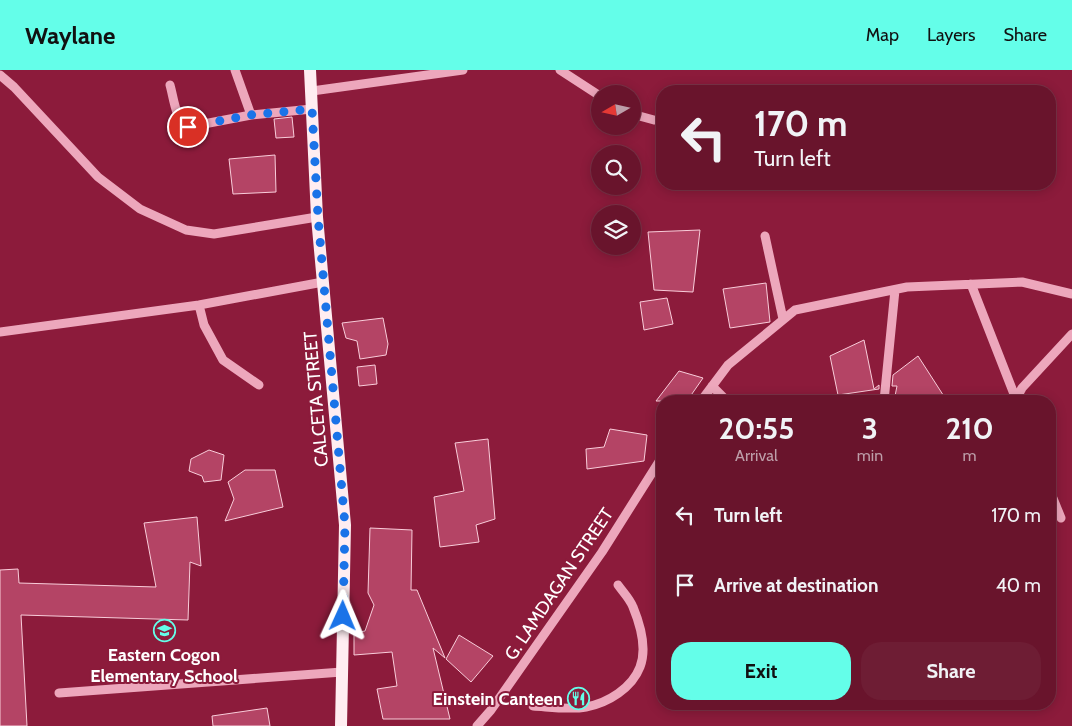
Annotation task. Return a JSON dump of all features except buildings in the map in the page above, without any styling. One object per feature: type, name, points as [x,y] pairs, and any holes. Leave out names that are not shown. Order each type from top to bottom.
[{"type":"main road","name":"CALCETA STREET","points":[[310,70],[318,217],[345,525],[341,726]]},
{"type":"street","points":[[235,70],[250,115]]},
{"type":"street","points":[[312,91],[463,70]]},
{"type":"street","points":[[560,70],[591,90]]},
{"type":"street","points":[[0,75],[14,87],[98,177],[140,208],[186,230],[214,234],[318,217]]},
{"type":"street","points":[[170,85],[178,117],[188,127],[250,115],[312,109]]},
{"type":"street","points":[[641,116],[654,120]]},
{"type":"street","points":[[765,236],[784,319]]},
{"type":"street","points":[[0,332],[199,304],[323,282]]},
{"type":"street","points":[[705,395],[728,365],[795,310],[906,288],[971,284],[1022,282],[1072,294]]},
{"type":"street","points":[[971,284],[1014,395]]},
{"type":"street","points":[[885,395],[894,290]]},
{"type":"street","points":[[199,304],[204,324],[224,360],[258,385]]},
{"type":"street","points":[[1018,395],[1022,388],[1072,334]]},
{"type":"street","points":[[712,386],[720,395]]},
{"type":"street","name":"G. LAMDAGAN STREET","points":[[477,726],[491,710],[602,552],[656,466]]},
{"type":"street","points":[[1056,504],[1062,518]]},
{"type":"street","points":[[533,706],[586,707],[609,700],[633,679],[640,667],[642,640],[632,606],[618,585]]},
{"type":"street","points":[[60,693],[342,672]]},
{"type":"place","name":"Eastern Cogon Elementary School","points":[[164,630]]},
{"type":"place","name":"Einstein Canteen","points":[[579,699]]},
{"type":"route","points":[[188,127],[250,115],[312,109],[323,282],[345,525],[343,616]]}]
